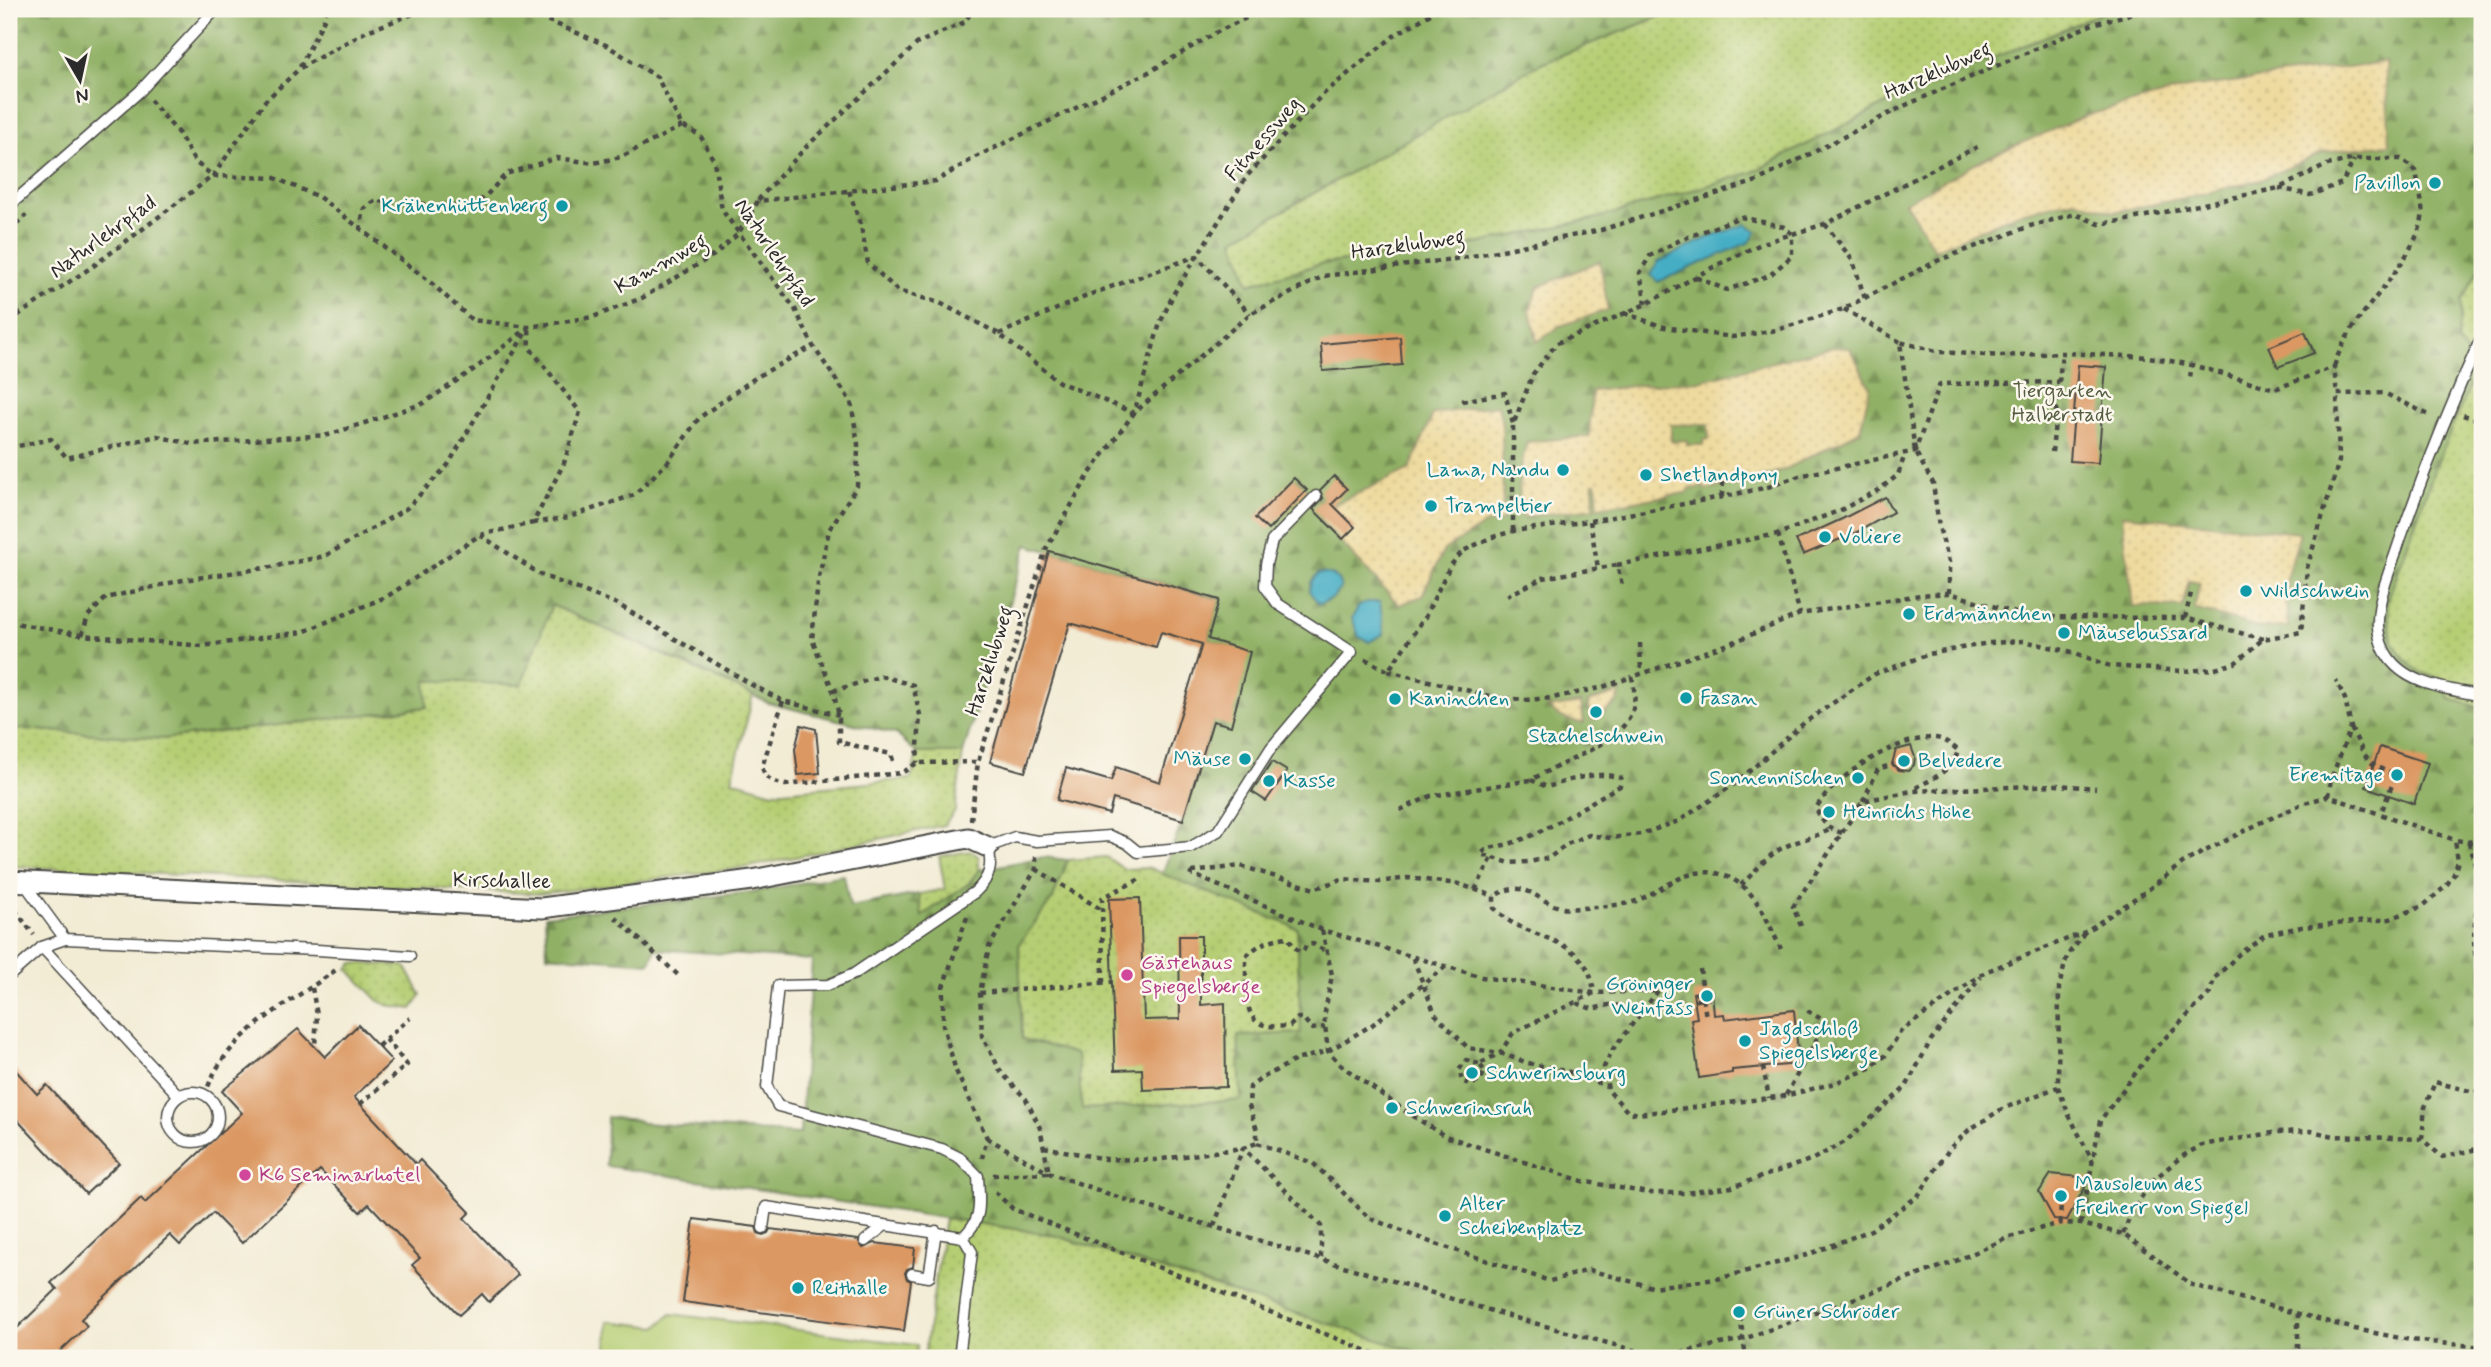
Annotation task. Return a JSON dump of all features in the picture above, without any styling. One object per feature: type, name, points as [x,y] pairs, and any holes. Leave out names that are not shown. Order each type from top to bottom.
[{"type":"street","points":[[968,838],[988,847]]},
{"type":"street","name":"Kirschallee","points":[[16,882],[542,908],[752,880],[968,838]]},
{"type":"lane","points":[[9,206],[139,91],[216,9]]},
{"type":"lane","points":[[2482,336],[2427,462],[2382,595],[2378,619],[2378,633],[2387,656],[2403,673],[2414,679],[2482,696]]},
{"type":"lane","points":[[963,1237],[974,1227],[979,1212],[978,1176],[960,1158],[942,1149],[778,1106],[767,1087],[778,986],[828,985],[854,974],[975,892],[984,884],[990,872],[991,858],[988,847],[1015,837],[1037,841],[1110,836],[1128,843],[1138,852],[1191,847],[1217,831],[1271,748],[1352,652],[1278,604],[1265,586],[1266,564],[1272,541],[1316,496]]},
{"type":"lane","points":[[16,882],[65,939]]},
{"type":"lane","points":[[9,976],[42,947],[65,939],[410,956]]},
{"type":"lane","points":[[42,947],[179,1096]]},
{"type":"lane","points":[[192,1092],[205,1096],[216,1108],[218,1131],[198,1142],[181,1140],[169,1127],[168,1110],[179,1096],[192,1092]]},
{"type":"lane","points":[[763,1228],[766,1207],[963,1237],[972,1252],[959,1358]]},
{"type":"lane","points":[[865,1241],[884,1226]]},
{"type":"lane","points":[[912,1274],[929,1277],[936,1231]]},
{"type":"path","points":[[300,68],[324,19],[326,9]]},
{"type":"path","name":"Naturlehrpfad","points":[[9,321],[92,267],[213,176],[265,102],[300,68],[366,31],[427,9]]},
{"type":"path","name":"Naturlehrpfad","points":[[520,9],[606,45],[657,77],[682,126],[699,135],[713,161],[722,210],[795,309],[813,346],[851,402],[858,444],[857,486],[829,530],[818,582],[812,639],[833,691]]},
{"type":"path","name":"Kammweg","points":[[9,448],[51,439],[67,458],[157,436],[191,444],[328,435],[422,404],[477,368],[529,327],[593,317],[642,298],[714,254],[738,234],[758,201],[807,146],[918,44],[965,22],[974,9]]},
{"type":"path","points":[[758,201],[936,181],[976,157],[1147,73],[1221,30],[1265,9]]},
{"type":"path","name":"Fitnessweg","points":[[1134,413],[1160,323],[1174,293],[1247,176],[1322,95],[1395,35],[1440,9]]},
{"type":"path","name":"Harzklubweg","points":[[968,838],[978,762],[1046,549],[1090,473],[1134,413],[1250,314],[1324,276],[1462,258],[1601,230],[1757,181],[1906,105],[2094,24],[2149,9]]},
{"type":"path","points":[[139,91],[159,109],[179,134],[195,162],[213,176],[275,178],[319,197],[429,281],[472,320],[529,327]]},
{"type":"path","points":[[360,230],[364,209],[375,201],[455,206],[483,199],[506,174],[557,158],[594,163],[621,157],[682,126]]},
{"type":"path","points":[[1513,425],[1533,374],[1557,343],[1646,304],[1763,243],[1825,224],[1979,146]]},
{"type":"path","points":[[2279,188],[2310,195],[2332,187],[2342,183],[2355,159]]},
{"type":"path","points":[[1352,652],[1388,671],[1494,697],[1525,700],[1552,698],[1601,688],[1729,644],[1800,614],[1920,595],[1949,593],[2029,617],[2185,618],[2263,639],[2301,632],[2306,568],[2339,461],[2334,367],[2337,355],[2353,329],[2396,273],[2420,231],[2423,216],[2416,171],[2401,159],[2355,159],[2327,166],[2279,188],[2127,220],[2099,224],[2075,214],[2031,226],[1937,261],[1843,309],[1777,330],[1732,337],[1664,327],[1624,313]]},
{"type":"path","points":[[849,191],[861,226],[868,263],[898,291],[940,303],[999,334],[1059,382],[1134,413]]},
{"type":"path","points":[[1646,304],[1640,273],[1650,256],[1681,240],[1741,217],[1784,227],[1792,234],[1793,256],[1770,275],[1727,290],[1694,277]]},
{"type":"path","points":[[1825,224],[1853,261],[1865,299]]},
{"type":"path","points":[[999,334],[1094,293],[1197,256],[1250,314]]},
{"type":"path","points":[[1843,309],[1900,342],[1952,353],[2001,356],[2062,353],[2150,357],[2192,365],[2275,389],[2334,367]]},
{"type":"path","points":[[529,327],[530,348],[580,412],[564,463],[533,523]]},
{"type":"path","points":[[82,635],[88,616],[106,598],[183,580],[325,556],[407,508],[449,465],[529,327]]},
{"type":"path","points":[[1900,342],[1916,452],[1933,483],[1939,527],[1949,562],[1949,593]]},
{"type":"path","points":[[9,620],[82,635],[202,646],[303,632],[388,596],[480,535],[569,517],[634,495],[667,463],[699,418],[755,378],[813,346]]},
{"type":"path","points":[[2052,452],[2062,353]]},
{"type":"path","points":[[2190,377],[2192,365]]},
{"type":"path","points":[[1916,452],[1940,384],[2059,382]]},
{"type":"path","points":[[1462,401],[1505,393],[1513,425],[1513,531]]},
{"type":"path","points":[[2337,394],[2384,393],[2443,422]]},
{"type":"path","points":[[1388,671],[1425,617],[1450,566],[1463,551],[1490,538],[1513,531],[1590,521],[1722,497],[1768,487],[1798,476],[1916,452]]},
{"type":"path","points":[[1507,596],[1543,578],[1778,534],[1841,510],[1880,489],[1898,475],[1905,454]]},
{"type":"path","points":[[1722,474],[1722,497]]},
{"type":"path","points":[[1590,521],[1598,568]]},
{"type":"path","points":[[1778,534],[1800,614]]},
{"type":"path","points":[[480,535],[541,575],[617,604],[783,701],[839,715]]},
{"type":"path","points":[[1617,565],[1622,585]]},
{"type":"path","points":[[2185,618],[2192,589]]},
{"type":"path","points":[[1531,780],[1547,787],[1572,779],[1609,774],[1621,778],[1620,786],[1553,824],[1512,843],[1488,848],[1481,854],[1510,863],[1549,858],[1567,844],[1589,835],[1611,838],[1631,835],[1679,821],[1736,783],[1804,723],[1875,674],[1929,654],[1989,643],[2024,641],[2072,652],[2110,666],[2183,671],[2215,669],[2235,663],[2263,639]]},
{"type":"path","points":[[1640,643],[1641,673]]},
{"type":"path","points":[[894,764],[891,754],[839,742],[839,715],[833,691],[881,676],[912,685],[920,715],[917,763]]},
{"type":"path","points":[[1400,810],[1431,796],[1531,780],[1616,735],[1633,712],[1635,695],[1632,677]]},
{"type":"path","points":[[2336,680],[2345,699],[2351,727],[2368,762],[2396,775],[2381,813]]},
{"type":"path","points":[[783,701],[762,766],[765,776],[772,782],[785,785],[902,773],[917,763],[978,762]]},
{"type":"path","points":[[2328,796],[2331,779],[2351,727]]},
{"type":"path","points":[[1842,832],[1831,829],[1822,821],[1816,808],[1834,785],[1895,744],[1934,738],[1943,739],[1958,750],[1956,760],[1946,770],[1912,791]]},
{"type":"path","points":[[1801,926],[1793,907],[1863,801],[1878,769],[1894,764]]},
{"type":"path","points":[[1863,801],[1912,791],[2029,785],[2096,788]]},
{"type":"path","points":[[1413,958],[1435,1014],[1468,1048],[1500,1053],[1528,1063],[1573,1073],[1606,1086],[1627,1111],[1638,1114],[1785,1096],[1835,1083],[1868,1069],[1885,1056],[1901,1031],[1985,972],[2085,932],[2184,862],[2305,803],[2328,796],[2455,841],[2469,842],[2482,838]]},
{"type":"path","points":[[1741,885],[1774,853],[1831,829]]},
{"type":"path","points":[[1037,841],[1035,869],[989,947],[980,993],[982,1036],[1001,1072],[1026,1099],[1040,1128],[1049,1173]]},
{"type":"path","points":[[2081,1224],[2100,1121],[2152,1051],[2210,993],[2214,979],[2239,954],[2266,934],[2301,927],[2390,919],[2423,906],[2446,886],[2454,874],[2458,861],[2455,841]]},
{"type":"path","points":[[2469,842],[2478,885],[2474,921],[2475,961],[2482,973]]},
{"type":"path","points":[[1475,890],[1492,858]]},
{"type":"path","points":[[1606,1086],[1604,1067],[1613,1049],[1658,991],[1594,993],[1482,977],[1322,930],[1189,873],[1241,866],[1314,889],[1342,879],[1379,882],[1408,878],[1459,884],[1494,896],[1507,889],[1521,889],[1565,909],[1632,903],[1664,885],[1703,871],[1724,875],[1741,885],[1759,903],[1781,949]]},
{"type":"path","points":[[1035,869],[1102,910]]},
{"type":"path","points":[[1103,982],[1102,898],[1142,877]]},
{"type":"path","points":[[975,892],[943,987],[943,1026],[956,1071],[987,1138],[1049,1173],[1132,1202],[1512,1317],[1659,1357],[1744,1339],[1951,1264],[2010,1237],[2060,1223],[2081,1224],[2123,1234],[2192,1285],[2298,1315],[2410,1340],[2482,1347]]},
{"type":"path","points":[[1494,896],[1494,908],[1513,924],[1556,941],[1582,960],[1592,974],[1594,993]]},
{"type":"path","points":[[597,900],[678,975]]},
{"type":"path","points":[[9,902],[42,947]]},
{"type":"path","points":[[1322,930],[1332,975],[1324,1017],[1328,1051],[1342,1066],[1445,1136],[1582,1181],[1648,1193],[1685,1193],[1732,1187],[1813,1158],[1845,1142],[1906,1087],[1931,1040],[1985,972]]},
{"type":"path","points":[[2085,932],[2067,956],[2059,987],[2058,1087],[2094,1163]]},
{"type":"path","points":[[1325,1027],[1312,1029],[1303,1018],[1298,1018],[1290,1026],[1257,1023],[1247,1010],[1246,956],[1274,938],[1288,937],[1299,951],[1304,950],[1306,944],[1313,944],[1327,952]]},
{"type":"path","points":[[1257,1143],[1257,1130],[1249,1106],[1250,1087],[1296,1060],[1328,1051],[1372,1025],[1445,967]]},
{"type":"path","points":[[205,1096],[209,1081],[229,1052],[266,1016],[337,969]]},
{"type":"path","points":[[1700,969],[1706,1017]]},
{"type":"path","points":[[980,993],[1111,982]]},
{"type":"path","points":[[1218,985],[1246,986]]},
{"type":"path","points":[[312,988],[317,1015],[315,1046]]},
{"type":"path","points":[[1479,1064],[1485,1070],[1480,1082],[1471,1085],[1462,1080],[1459,1070],[1466,1060],[1479,1064],[1500,1053],[1513,1033],[1594,993]]},
{"type":"path","points":[[1576,1002],[1592,1009],[1613,1004],[1638,1015]]},
{"type":"path","points":[[1785,1096],[1826,1022],[1805,1009]]},
{"type":"path","points":[[378,1046],[410,1018]]},
{"type":"path","points":[[360,1104],[407,1065],[386,1039]]},
{"type":"path","points":[[1763,1067],[1769,1098]]},
{"type":"path","points":[[2422,1139],[2424,1107],[2435,1082],[2474,1093],[2482,1090]]},
{"type":"path","points":[[1044,1147],[1105,1159],[1156,1160],[1243,1148],[1257,1143],[1314,1164],[1369,1218],[1430,1242],[1550,1281],[1589,1270],[1652,1287],[1717,1279],[1807,1255],[1871,1230],[1918,1196],[1950,1148],[1969,1130],[2002,1109],[2058,1087]]},
{"type":"path","points":[[2123,1234],[2131,1214],[2151,1182],[2181,1157],[2202,1145],[2277,1132],[2311,1131],[2334,1136],[2422,1139],[2442,1157],[2481,1147]]},
{"type":"path","points":[[978,1176],[987,1138]]},
{"type":"path","points":[[1214,1226],[1243,1148]]},
{"type":"path","points":[[1243,1148],[1321,1226],[1321,1259]]},
{"type":"path","points":[[978,1176],[1049,1173]]},
{"type":"path","points":[[978,1176],[1013,1209],[1385,1358]]},
{"type":"path","points":[[2060,1223],[2061,1200]]},
{"type":"path","points":[[2298,1315],[2298,1358]]},
{"type":"path","points":[[1740,1316],[1746,1358]]},
{"type":"green space","name":"Tiergarten Halberstadt","points":[[9,9],[1679,9],[1541,63],[1234,239],[1249,284],[1321,264],[1462,247],[1598,218],[1753,172],[1904,95],[2112,9],[2482,9],[2482,264],[2462,300],[2457,342],[2478,366],[2435,468],[2387,602],[2392,642],[2404,659],[2417,671],[2439,679],[2450,699],[2482,708],[2482,1358],[2317,1358],[2232,1354],[2118,1358],[1435,1358],[1054,1235],[606,1166],[607,1117],[637,1120],[642,1123],[800,1134],[812,960],[655,949],[650,963],[547,955],[545,916],[752,892],[844,875],[850,907],[919,894],[922,916],[968,884],[979,870],[1044,857],[1068,860],[1053,898],[1019,944],[1022,1039],[1077,1054],[1082,1109],[1241,1100],[1238,1036],[1301,1033],[1297,928],[1162,874],[1183,820],[1235,648],[1208,639],[1219,599],[1027,545],[963,753],[917,753],[896,734],[768,703],[552,605],[521,685],[426,680],[427,707],[163,739],[9,728]]},
{"type":"green space","points":[[1679,9],[2112,9],[1904,95],[1753,172],[1598,218],[1462,247],[1321,264],[1249,284],[1234,239],[1541,63]]},
{"type":"green space","points":[[2482,264],[2482,708],[2450,699],[2439,679],[2417,671],[2404,659],[2392,642],[2387,602],[2435,468],[2478,366],[2457,342],[2462,300]]},
{"type":"green space","points":[[551,605],[753,695],[732,780],[773,792],[911,779],[917,753],[963,753],[955,811],[944,825],[749,867],[539,894],[9,866],[9,728],[163,739],[426,707],[426,680],[521,685]]},
{"type":"green space","points":[[971,851],[979,857],[979,870],[968,884],[921,917],[919,894],[945,889],[939,856]]},
{"type":"green space","points":[[1106,857],[1124,869],[1150,868],[1297,928],[1301,1033],[1241,1100],[1082,1109],[1022,1040],[1019,944],[1053,898],[1068,860]]},
{"type":"green space","points":[[353,963],[405,966],[421,995],[412,1009],[387,1005],[378,1000],[348,969]]},
{"type":"green space","points":[[945,1218],[1054,1235],[1435,1358],[924,1358]]},
{"type":"green space","points":[[671,1314],[917,1345],[916,1358],[607,1358],[608,1321],[657,1327]]},
{"type":"green space","points":[[2232,1354],[2317,1358],[2118,1358]]},
{"type":"sand","points":[[2385,62],[2390,144],[2324,152],[2260,180],[2114,212],[2074,200],[2016,214],[1935,250],[1905,202],[1988,157],[2088,115],[2187,88]]},
{"type":"sand","points":[[1600,261],[1608,310],[1560,326],[1537,342],[1530,310],[1538,287]]},
{"type":"sand","points":[[1832,347],[1850,348],[1870,387],[1860,431],[1784,470],[1746,482],[1705,490],[1703,487],[1690,489],[1686,493],[1598,507],[1596,483],[1593,483],[1594,508],[1523,517],[1520,479],[1527,442],[1589,436],[1592,391],[1699,381]],"holes":[[[1708,424],[1709,439],[1703,440],[1703,445],[1687,445],[1687,440],[1671,441],[1671,425]]]},
{"type":"sand","points":[[1498,405],[1502,425],[1503,521],[1484,525],[1444,550],[1422,596],[1399,605],[1320,520],[1337,503],[1410,469],[1433,414]]},
{"type":"sand","points":[[2122,515],[2300,533],[2287,578],[2288,627],[2261,628],[2194,609],[2200,583],[2189,581],[2182,607],[2133,606]]},
{"type":"sand","points":[[1621,692],[1616,704],[1592,721],[1588,702]]},
{"type":"sand","points":[[1581,703],[1584,723],[1564,718],[1548,708]]},
{"type":"water","points":[[1746,224],[1757,231],[1750,242],[1658,282],[1651,275],[1658,262],[1707,238]]},
{"type":"water","points":[[1318,573],[1333,576],[1341,587],[1332,599],[1319,604],[1309,591],[1311,582]]},
{"type":"water","points":[[1367,602],[1380,602],[1384,634],[1369,642],[1359,637],[1352,618],[1358,607]]},
{"type":"building","points":[[2305,332],[2314,353],[2278,367],[2269,347]]},
{"type":"building","points":[[1400,337],[1402,365],[1323,371],[1321,344]]},
{"type":"building","points":[[2078,365],[2106,367],[2098,463],[2070,461]]},
{"type":"building","points":[[1334,476],[1347,489],[1332,504],[1355,527],[1343,539],[1313,509],[1323,498],[1320,490]]},
{"type":"building","points":[[1294,478],[1307,490],[1268,530],[1255,518]]},
{"type":"building","points":[[1885,497],[1893,512],[1857,532],[1803,555],[1796,540]]},
{"type":"building","points":[[1049,551],[1219,600],[1208,639],[1250,652],[1231,726],[1213,721],[1183,820],[1113,799],[1109,814],[1057,800],[1066,768],[1111,781],[1116,767],[1160,782],[1202,644],[1161,632],[1156,647],[1070,623],[1025,772],[990,762]]},
{"type":"building","points":[[801,725],[816,729],[820,773],[798,775],[795,749]]},
{"type":"building","points":[[1911,746],[1915,757],[1914,765],[1908,771],[1899,770],[1892,764],[1896,750]]},
{"type":"building","name":"Eremitage","points":[[2380,747],[2428,763],[2414,804],[2366,787]]},
{"type":"building","name":"Kasse","points":[[1272,762],[1287,771],[1266,801],[1252,792]]},
{"type":"building","name":"Gästehaus Spiegelsberge","points":[[1140,898],[1144,1020],[1180,1019],[1179,936],[1201,936],[1201,1005],[1225,1003],[1226,1087],[1143,1090],[1142,1069],[1115,1070],[1109,899]]},
{"type":"building","name":"Jagdschloß Spiegelsberge","points":[[1712,991],[1714,1015],[1724,1014],[1725,1019],[1794,1010],[1799,1064],[1732,1070],[1732,1073],[1699,1078],[1691,1019],[1697,1018],[1693,993]]},
{"type":"building","points":[[358,1025],[392,1061],[354,1097],[416,1164],[420,1160],[470,1212],[464,1218],[518,1275],[489,1302],[482,1294],[459,1315],[412,1265],[420,1258],[369,1204],[360,1212],[320,1170],[242,1243],[213,1213],[180,1245],[170,1235],[81,1319],[87,1326],[53,1358],[9,1358],[9,1336],[57,1289],[51,1283],[141,1198],[145,1203],[242,1113],[222,1091],[298,1029],[325,1057]]},
{"type":"building","points":[[9,1063],[37,1094],[47,1085],[119,1163],[86,1194],[9,1111]]},
{"type":"building","name":"Mausoleum des Freiherr von Spiegel","points":[[2051,1174],[2090,1178],[2067,1220],[2054,1219],[2039,1192]]},
{"type":"building","name":"Reithalle","points":[[694,1219],[756,1227],[758,1233],[763,1235],[770,1229],[858,1240],[863,1248],[875,1243],[915,1248],[913,1267],[905,1273],[911,1281],[904,1331],[683,1302]]},
{"type":"place","name":"Pavillon","points":[[2435,183]]},
{"type":"place","name":"Krähenhüttenberg","points":[[562,206]]},
{"type":"place","name":"Lama, Nandu","points":[[1563,470]]},
{"type":"place","name":"Shetlandpony","points":[[1646,475]]},
{"type":"place","name":"Trampeltier","points":[[1431,506]]},
{"type":"place","name":"Voliere","points":[[1825,537]]},
{"type":"place","name":"Wildschwein","points":[[2246,591]]},
{"type":"place","name":"Erdmännchen","points":[[1909,614]]},
{"type":"place","name":"Mäusebussard","points":[[2064,633]]},
{"type":"place","name":"Fasan","points":[[1686,698]]},
{"type":"place","name":"Kaninchen","points":[[1395,699]]},
{"type":"place","name":"Stachelschwein","points":[[1596,712]]},
{"type":"place","name":"Mäuse","points":[[1245,759]]},
{"type":"place","name":"Belvedere","points":[[1904,761]]},
{"type":"place","name":"Eremitage","points":[[2397,775]]},
{"type":"place","name":"Sonnennischen","points":[[1858,778]]},
{"type":"place","name":"Kasse","points":[[1269,781]]},
{"type":"place","name":"Heinrichs Höhe","points":[[1829,812]]},
{"type":"place","name":"Gästehaus Spiegelsberge","points":[[1127,975]]},
{"type":"place","name":"Gröninger Weinfass","points":[[1707,996]]},
{"type":"place","name":"Jagdschloß Spiegelsberge","points":[[1745,1041]]},
{"type":"place","name":"Schwerinsburg","points":[[1472,1073]]},
{"type":"place","name":"Schwerinsruh","points":[[1392,1108]]},
{"type":"place","name":"K6 Seminarhotel","points":[[245,1175]]},
{"type":"place","name":"Mausoleum des Freiherr von Spiegel","points":[[2061,1196]]},
{"type":"place","name":"Alter Scheibenplatz","points":[[1445,1216]]},
{"type":"place","name":"Reithalle","points":[[798,1288]]},
{"type":"place","name":"Grüner Schröder","points":[[1739,1312]]}]
